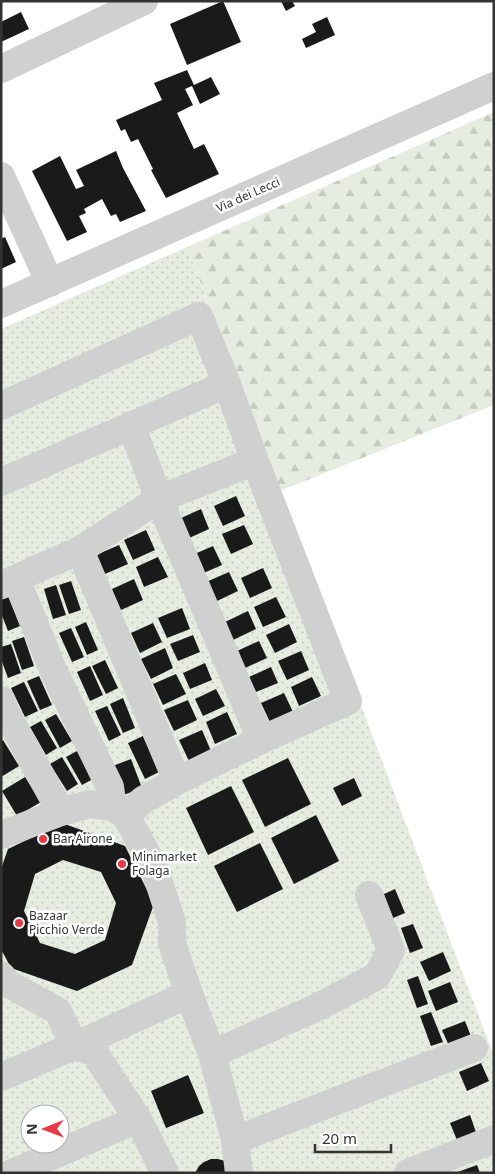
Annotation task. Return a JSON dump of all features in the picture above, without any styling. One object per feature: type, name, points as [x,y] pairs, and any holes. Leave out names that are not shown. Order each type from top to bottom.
[{"type":"street","points":[[1,69],[144,1]]},
{"type":"street","name":"Via dei Lecci","points":[[1,304],[494,86]]},
{"type":"street","points":[[1,176],[50,283]]},
{"type":"street","points":[[1,406],[199,316],[227,384],[348,701],[261,740],[177,781],[120,812],[89,804],[61,812],[1,835]]},
{"type":"street","points":[[1,482],[227,384]]},
{"type":"street","points":[[131,426],[159,500],[261,740]]},
{"type":"street","points":[[239,1173],[235,1140],[212,1054],[172,943],[172,922],[154,868],[120,812],[110,787],[9,582],[80,550],[159,500],[255,461]]},
{"type":"street","points":[[80,550],[177,781]]},
{"type":"street","points":[[1,700],[61,812]]},
{"type":"street","points":[[212,1054],[318,1007],[376,976],[391,950],[369,895]]},
{"type":"street","points":[[1,975],[7,983],[58,1012],[74,1046],[94,1052],[138,1119],[165,1173]]},
{"type":"street","points":[[1,1077],[189,994]]},
{"type":"street","points":[[235,1140],[474,1048]]},
{"type":"street","points":[[12,1173],[138,1119]]},
{"type":"street","points":[[408,1173],[494,1139]]},
{"type":"green space","points":[[494,112],[494,405],[280,491],[187,247]]},
{"type":"green space","points":[[187,247],[494,1056],[494,1173],[1,1173],[1,329]]},
{"type":"building","points":[[223,1],[241,42],[187,65],[170,24]]},
{"type":"building","points":[[281,1],[292,1],[295,6],[286,11]]},
{"type":"building","points":[[21,12],[29,29],[1,42],[1,22]]},
{"type":"building","points":[[327,17],[335,35],[306,48],[302,39],[316,32],[312,24]]},
{"type":"building","points":[[187,70],[194,85],[211,77],[220,94],[200,104],[192,86],[185,89],[193,105],[177,113],[194,149],[204,144],[219,174],[166,198],[151,170],[153,169],[138,139],[131,142],[125,129],[121,131],[116,120],[162,100],[154,83]]},
{"type":"building","points":[[116,151],[146,211],[120,222],[116,214],[111,216],[102,199],[84,209],[86,213],[79,216],[87,232],[67,241],[32,171],[60,156],[76,189],[84,186],[76,170]]},
{"type":"building","points":[[5,237],[16,262],[1,269],[1,239]]},
{"type":"building","points":[[236,496],[245,516],[223,526],[214,506]]},
{"type":"building","points":[[201,509],[209,529],[187,539],[179,519]]},
{"type":"building","points":[[244,525],[253,544],[231,554],[222,534]]},
{"type":"building","points":[[146,530],[155,550],[133,560],[124,540]]},
{"type":"building","points":[[119,545],[128,564],[105,574],[96,555]]},
{"type":"building","points":[[213,546],[222,565],[199,575],[190,556]]},
{"type":"building","points":[[158,557],[168,577],[144,587],[136,567]]},
{"type":"building","points":[[263,568],[272,588],[250,598],[241,578]]},
{"type":"building","points":[[229,572],[238,591],[215,602],[206,582]]},
{"type":"building","points":[[134,579],[143,600],[121,610],[112,589]]},
{"type":"building","points":[[71,581],[81,610],[69,614],[59,585]]},
{"type":"building","points":[[56,585],[66,615],[53,619],[44,589]]},
{"type":"building","points":[[9,597],[20,626],[8,631],[1,613],[1,600]]},
{"type":"building","points":[[276,597],[286,617],[263,627],[254,607]]},
{"type":"building","points":[[182,608],[190,629],[167,638],[158,618]]},
{"type":"building","points":[[248,611],[256,629],[233,640],[225,622]]},
{"type":"building","points":[[86,622],[98,650],[87,655],[75,627]]},
{"type":"building","points":[[153,623],[162,642],[140,653],[131,633]]},
{"type":"building","points":[[289,624],[297,642],[275,653],[266,635]]},
{"type":"building","points":[[71,628],[84,657],[72,662],[59,633]]},
{"type":"building","points":[[193,635],[200,652],[178,661],[170,644]]},
{"type":"building","points":[[24,637],[34,666],[22,670],[12,641]]},
{"type":"building","points":[[259,641],[267,658],[245,668],[237,651]]},
{"type":"building","points":[[11,644],[21,673],[8,678],[1,659],[1,647]]},
{"type":"building","points":[[165,648],[173,668],[151,679],[141,659]]},
{"type":"building","points":[[301,651],[309,670],[287,680],[278,661]]},
{"type":"building","points":[[105,660],[118,688],[106,694],[92,666]]},
{"type":"building","points":[[205,663],[212,680],[190,689],[183,673]]},
{"type":"building","points":[[90,666],[103,695],[90,701],[77,672]]},
{"type":"building","points":[[271,667],[278,683],[256,692],[249,677]]},
{"type":"building","points":[[176,674],[186,694],[163,705],[153,684]]},
{"type":"building","points":[[39,676],[52,705],[40,710],[27,681]]},
{"type":"building","points":[[312,677],[321,696],[299,706],[291,687]]},
{"type":"building","points":[[24,682],[38,711],[25,717],[11,688]]},
{"type":"building","points":[[216,689],[225,706],[203,716],[195,699]]},
{"type":"building","points":[[284,693],[293,712],[270,722],[261,703]]},
{"type":"building","points":[[123,698],[135,728],[123,733],[110,704]]},
{"type":"building","points":[[188,700],[197,720],[174,731],[164,710]]},
{"type":"building","points":[[107,706],[121,735],[109,741],[95,711]]},
{"type":"building","points":[[227,712],[237,734],[215,744],[206,722]]},
{"type":"building","points":[[56,714],[72,741],[60,748],[45,720]]},
{"type":"building","points":[[41,721],[57,748],[46,755],[30,727]]},
{"type":"building","points":[[202,730],[211,751],[189,761],[179,740]]},
{"type":"building","points":[[143,736],[159,772],[145,779],[128,743]]},
{"type":"building","points":[[3,740],[19,766],[1,777],[1,741]]},
{"type":"building","points":[[77,751],[93,779],[82,785],[66,757]]},
{"type":"building","points":[[62,757],[78,784],[67,791],[50,764]]},
{"type":"building","points":[[288,758],[311,804],[265,827],[242,780]]},
{"type":"building","points":[[131,759],[142,788],[121,796],[110,767]]},
{"type":"building","points":[[25,777],[41,802],[17,816],[2,791]]},
{"type":"building","points":[[354,778],[362,796],[342,806],[333,788]]},
{"type":"building","points":[[231,786],[254,832],[208,855],[186,808]]},
{"type":"building","points":[[316,815],[339,861],[294,884],[271,838]]},
{"type":"building","points":[[62,823],[125,846],[154,904],[132,965],[77,991],[11,968],[1,949],[1,869],[8,849]],"holes":[[[63,860],[101,872],[116,903],[105,940],[75,954],[40,943],[24,911],[35,874]]]},
{"type":"building","points":[[260,843],[283,889],[237,912],[214,866]]},
{"type":"building","points":[[395,889],[405,913],[393,918],[384,894]]},
{"type":"building","points":[[413,924],[423,948],[410,953],[401,928]]},
{"type":"building","points":[[443,952],[451,971],[429,981],[420,962]]},
{"type":"building","points":[[418,976],[428,1004],[417,1008],[407,980]]},
{"type":"building","points":[[450,982],[458,1002],[436,1011],[428,991]]},
{"type":"building","points":[[431,1012],[443,1042],[431,1046],[420,1016]]},
{"type":"building","points":[[465,1021],[472,1039],[450,1048],[442,1030]]},
{"type":"building","points":[[481,1063],[489,1081],[467,1091],[459,1072]]},
{"type":"building","points":[[188,1075],[204,1113],[166,1128],[151,1091]]},
{"type":"building","points":[[470,1115],[478,1138],[459,1145],[450,1123]]},
{"type":"building","points":[[211,1159],[225,1161],[234,1173],[195,1173],[199,1166]]},
{"type":"building","points":[[477,1165],[480,1173],[455,1173]]},
{"type":"place","name":"Bar Airone","points":[[43,839]]},
{"type":"place","name":"Minimarket Folaga","points":[[122,864]]},
{"type":"place","name":"Bazaar Picchio Verde","points":[[19,923]]}]
